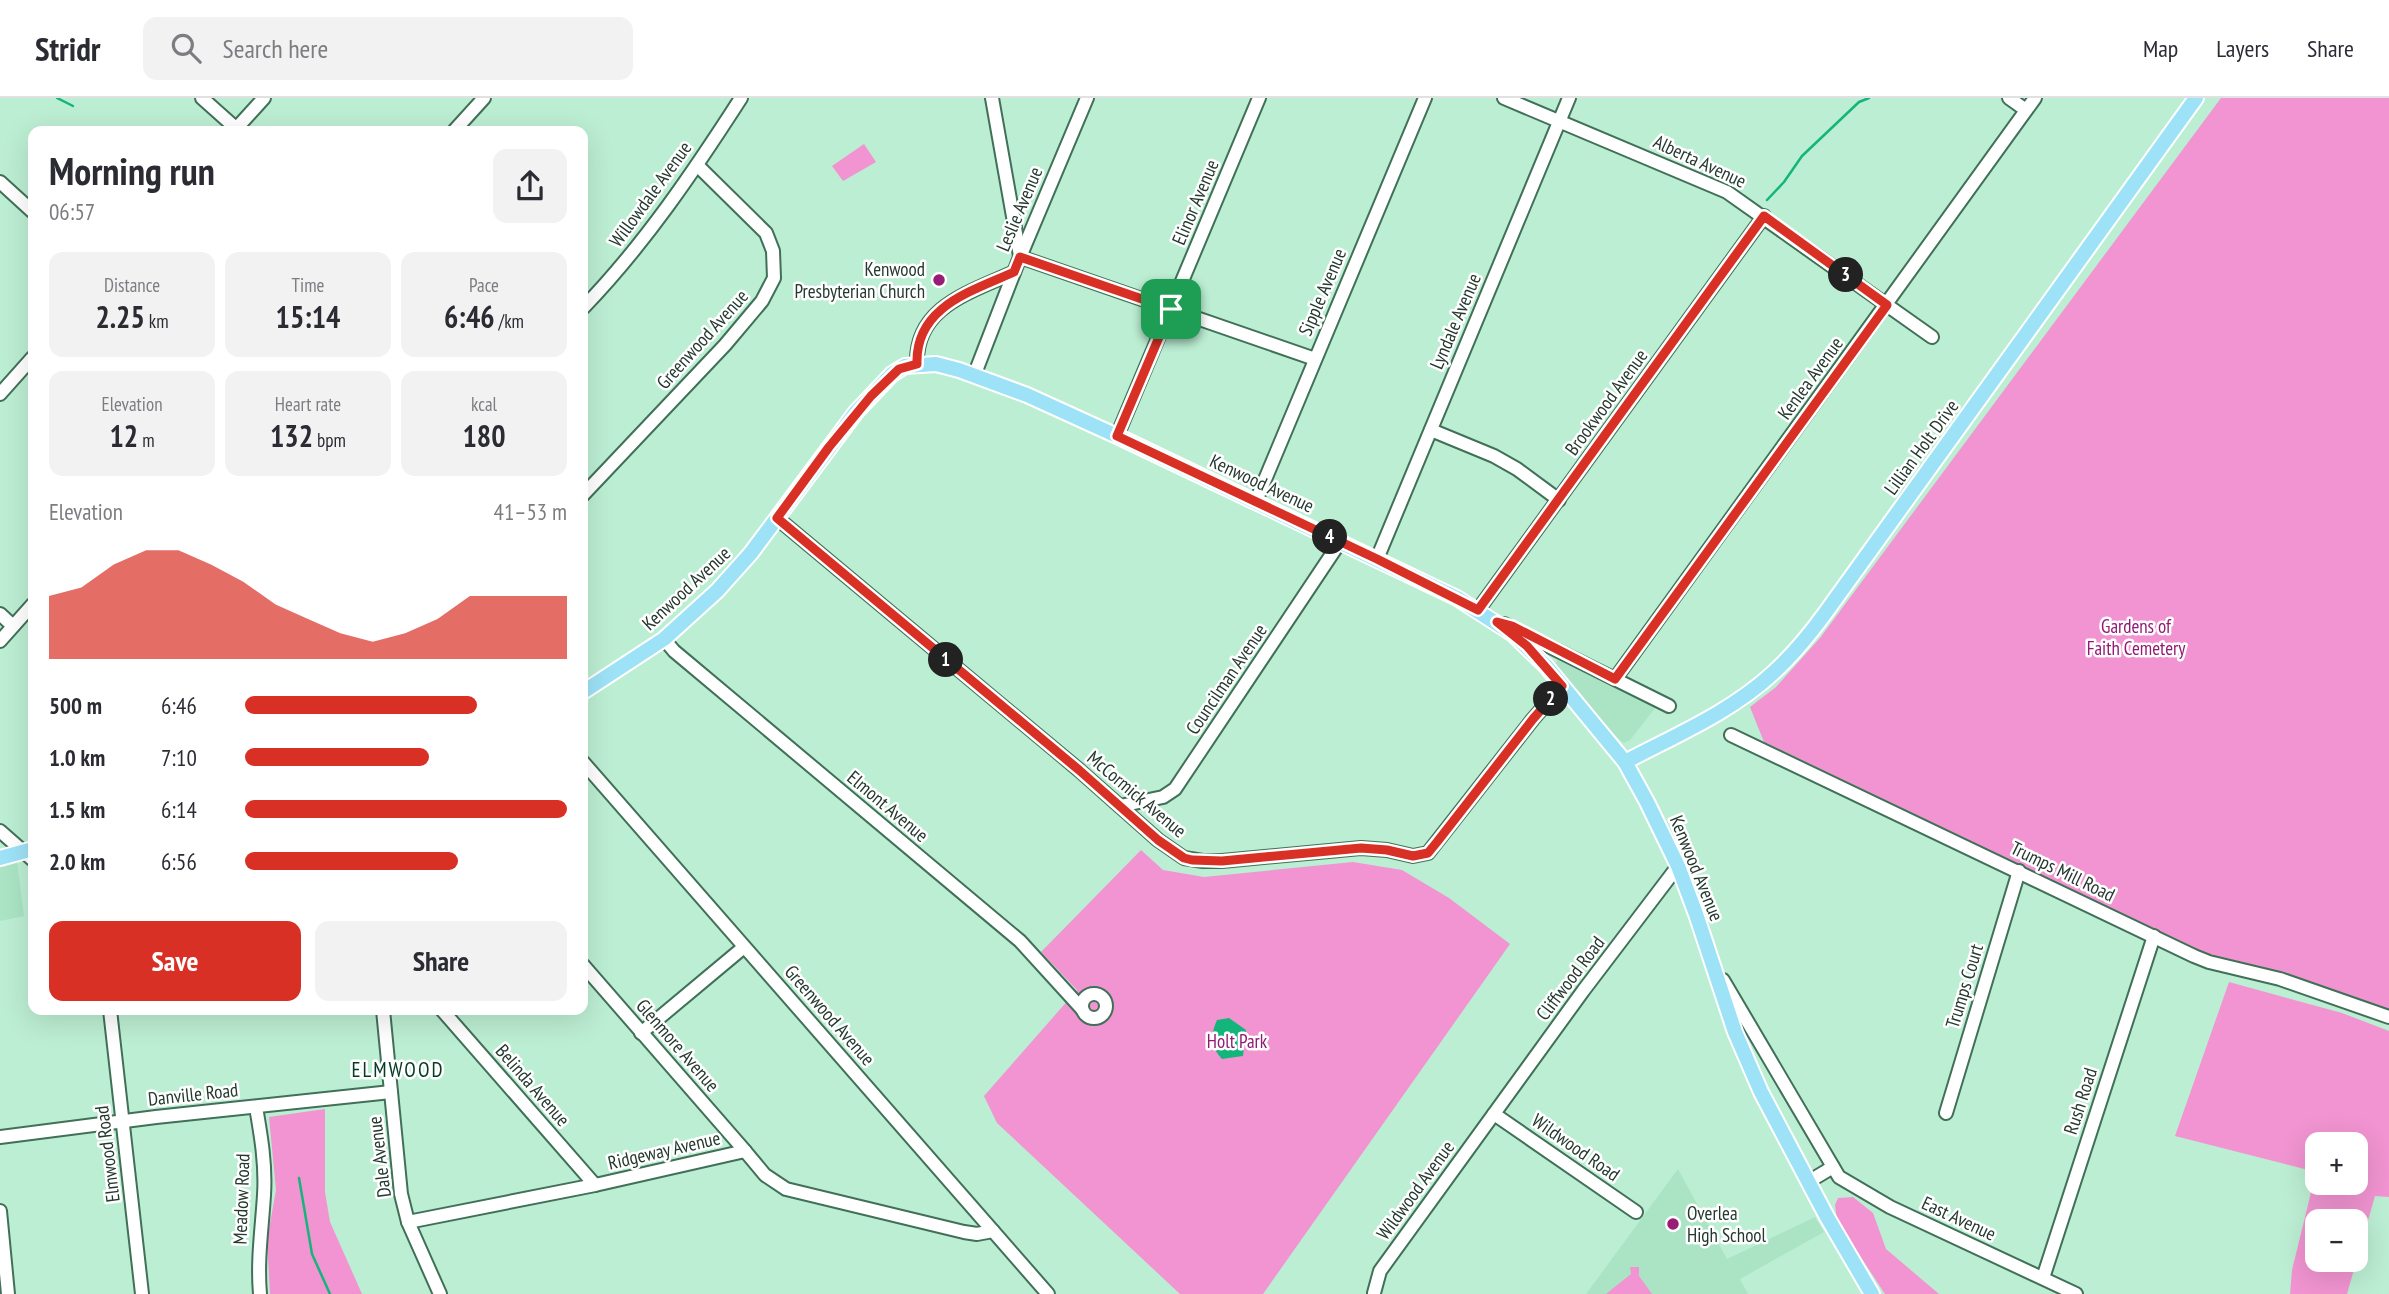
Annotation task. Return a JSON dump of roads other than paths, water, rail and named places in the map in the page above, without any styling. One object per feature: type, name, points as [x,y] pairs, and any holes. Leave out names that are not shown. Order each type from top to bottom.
[{"type":"main road","name":"Lillian Holt Drive","points":[[1625,762],[1730,706],[1772,674],[1801,644],[2196,98]]},
{"type":"main road","name":"Kenwood Avenue","points":[[588,689],[664,639],[732,576],[829,447],[871,396],[899,369],[917,364],[943,365],[1027,395],[1256,501],[1431,585],[1497,622],[1527,646],[1625,762],[1678,866],[1746,1058],[1808,1182],[1872,1294]]},
{"type":"main road","points":[[0,858],[28,854]]},
{"type":"street","points":[[202,98],[233,126]]},
{"type":"street","points":[[240,126],[264,98]]},
{"type":"street","points":[[459,126],[484,98]]},
{"type":"street","name":"Willowdale Avenue","points":[[588,302],[639,244],[697,165],[741,98]]},
{"type":"street","points":[[992,98],[1020,257],[1315,359]]},
{"type":"street","name":"Leslie Avenue","points":[[974,376],[1020,257],[1087,98]]},
{"type":"street","name":"Elinor Avenue","points":[[1117,436],[1259,98]]},
{"type":"street","name":"Sipple Avenue","points":[[1256,501],[1425,98]]},
{"type":"street","name":"Alberta Avenue","points":[[1504,98],[1727,192],[1932,337]]},
{"type":"street","name":"Lyndale Avenue","points":[[1377,559],[1569,98]]},
{"type":"street","points":[[2009,98],[2026,110]]},
{"type":"street","name":"Kenlea Avenue","points":[[1615,679],[2035,98]]},
{"type":"street","name":"Greenwood Avenue","points":[[588,490],[725,345],[761,302],[774,278],[773,251],[765,233],[697,165]]},
{"type":"street","points":[[0,182],[28,207]]},
{"type":"street","name":"Brookwood Avenue","points":[[1478,610],[1764,216]]},
{"type":"street","points":[[917,364],[917,344],[947,303],[1014,272]]},
{"type":"street","points":[[0,394],[28,363]]},
{"type":"street","points":[[1431,430],[1494,456],[1559,500]]},
{"type":"street","name":"McCormick Avenue","points":[[777,518],[1079,770],[1158,840],[1184,858],[1192,860],[1222,861],[1361,848],[1413,856],[1428,853],[1562,686]]},
{"type":"street","name":"Councilman Avenue","points":[[1120,806],[1163,797],[1175,789],[1340,542]]},
{"type":"street","points":[[0,641],[28,610]]},
{"type":"street","points":[[0,614],[13,626]]},
{"type":"street","points":[[1497,622],[1512,626],[1669,706]]},
{"type":"street","name":"Elmont Avenue","points":[[664,639],[674,651],[746,713],[1020,941],[1082,1009]]},
{"type":"street","name":"Trumps Mill Road","points":[[1731,735],[2208,962],[2280,979],[2389,1017]]},
{"type":"street","name":"Greenwood Avenue","points":[[588,768],[1048,1294]]},
{"type":"street","points":[[0,831],[28,852]]},
{"type":"street","name":"Cliffwood Road","points":[[1494,1114],[1678,866]]},
{"type":"street","name":"Trumps Court","points":[[1946,1113],[2020,871]]},
{"type":"street","name":"Rush Road","points":[[2043,1278],[2154,936]]},
{"type":"street","points":[[641,1033],[744,947]]},
{"type":"street","name":"East Avenue","points":[[1709,953],[1839,1177],[1890,1207],[2076,1294]]},
{"type":"street","name":"Glenmore Avenue","points":[[588,971],[745,1151]]},
{"type":"street","name":"Elmwood Road","points":[[111,1015],[142,1294]]},
{"type":"street","name":"Dale Avenue","points":[[383,1015],[401,1194],[408,1222],[440,1294]]},
{"type":"street","name":"Belinda Avenue","points":[[446,1015],[595,1185]]},
{"type":"street","name":"Danville Road","points":[[0,1137],[391,1092]]},
{"type":"street","name":"Meadow Road","points":[[256,1107],[264,1178],[259,1258],[260,1294]]},
{"type":"street","name":"Wildwood Road","points":[[1494,1114],[1636,1212]]},
{"type":"street","name":"Wildwood Avenue","points":[[1374,1293],[1380,1271],[1494,1114]]},
{"type":"street","name":"Ridgeway Avenue","points":[[408,1222],[595,1185],[745,1151],[765,1175],[786,1189],[964,1232],[977,1234],[993,1231]]},
{"type":"street","points":[[1808,1182],[1833,1167]]},
{"type":"street","points":[[0,1211],[8,1294]]},
{"type":"waterway","points":[[57,98],[73,106]]},
{"type":"waterway","points":[[1767,200],[1802,156],[1859,102],[1869,98]]},
{"type":"waterway","points":[[299,1178],[312,1254],[330,1294]]},
{"type":"place","name":"Kenwood Presbyterian Church","points":[[939,280]]},
{"type":"place","name":"Overlea High School","points":[[1673,1224]]},
{"type":"district","name":"ELMWOOD","points":[[398,1070]]},
{"type":"park label","name":"Gardens of Faith Cemetery","points":[[2136,637]]},
{"type":"park label","name":"Holt Park","points":[[1237,1041]]}]
